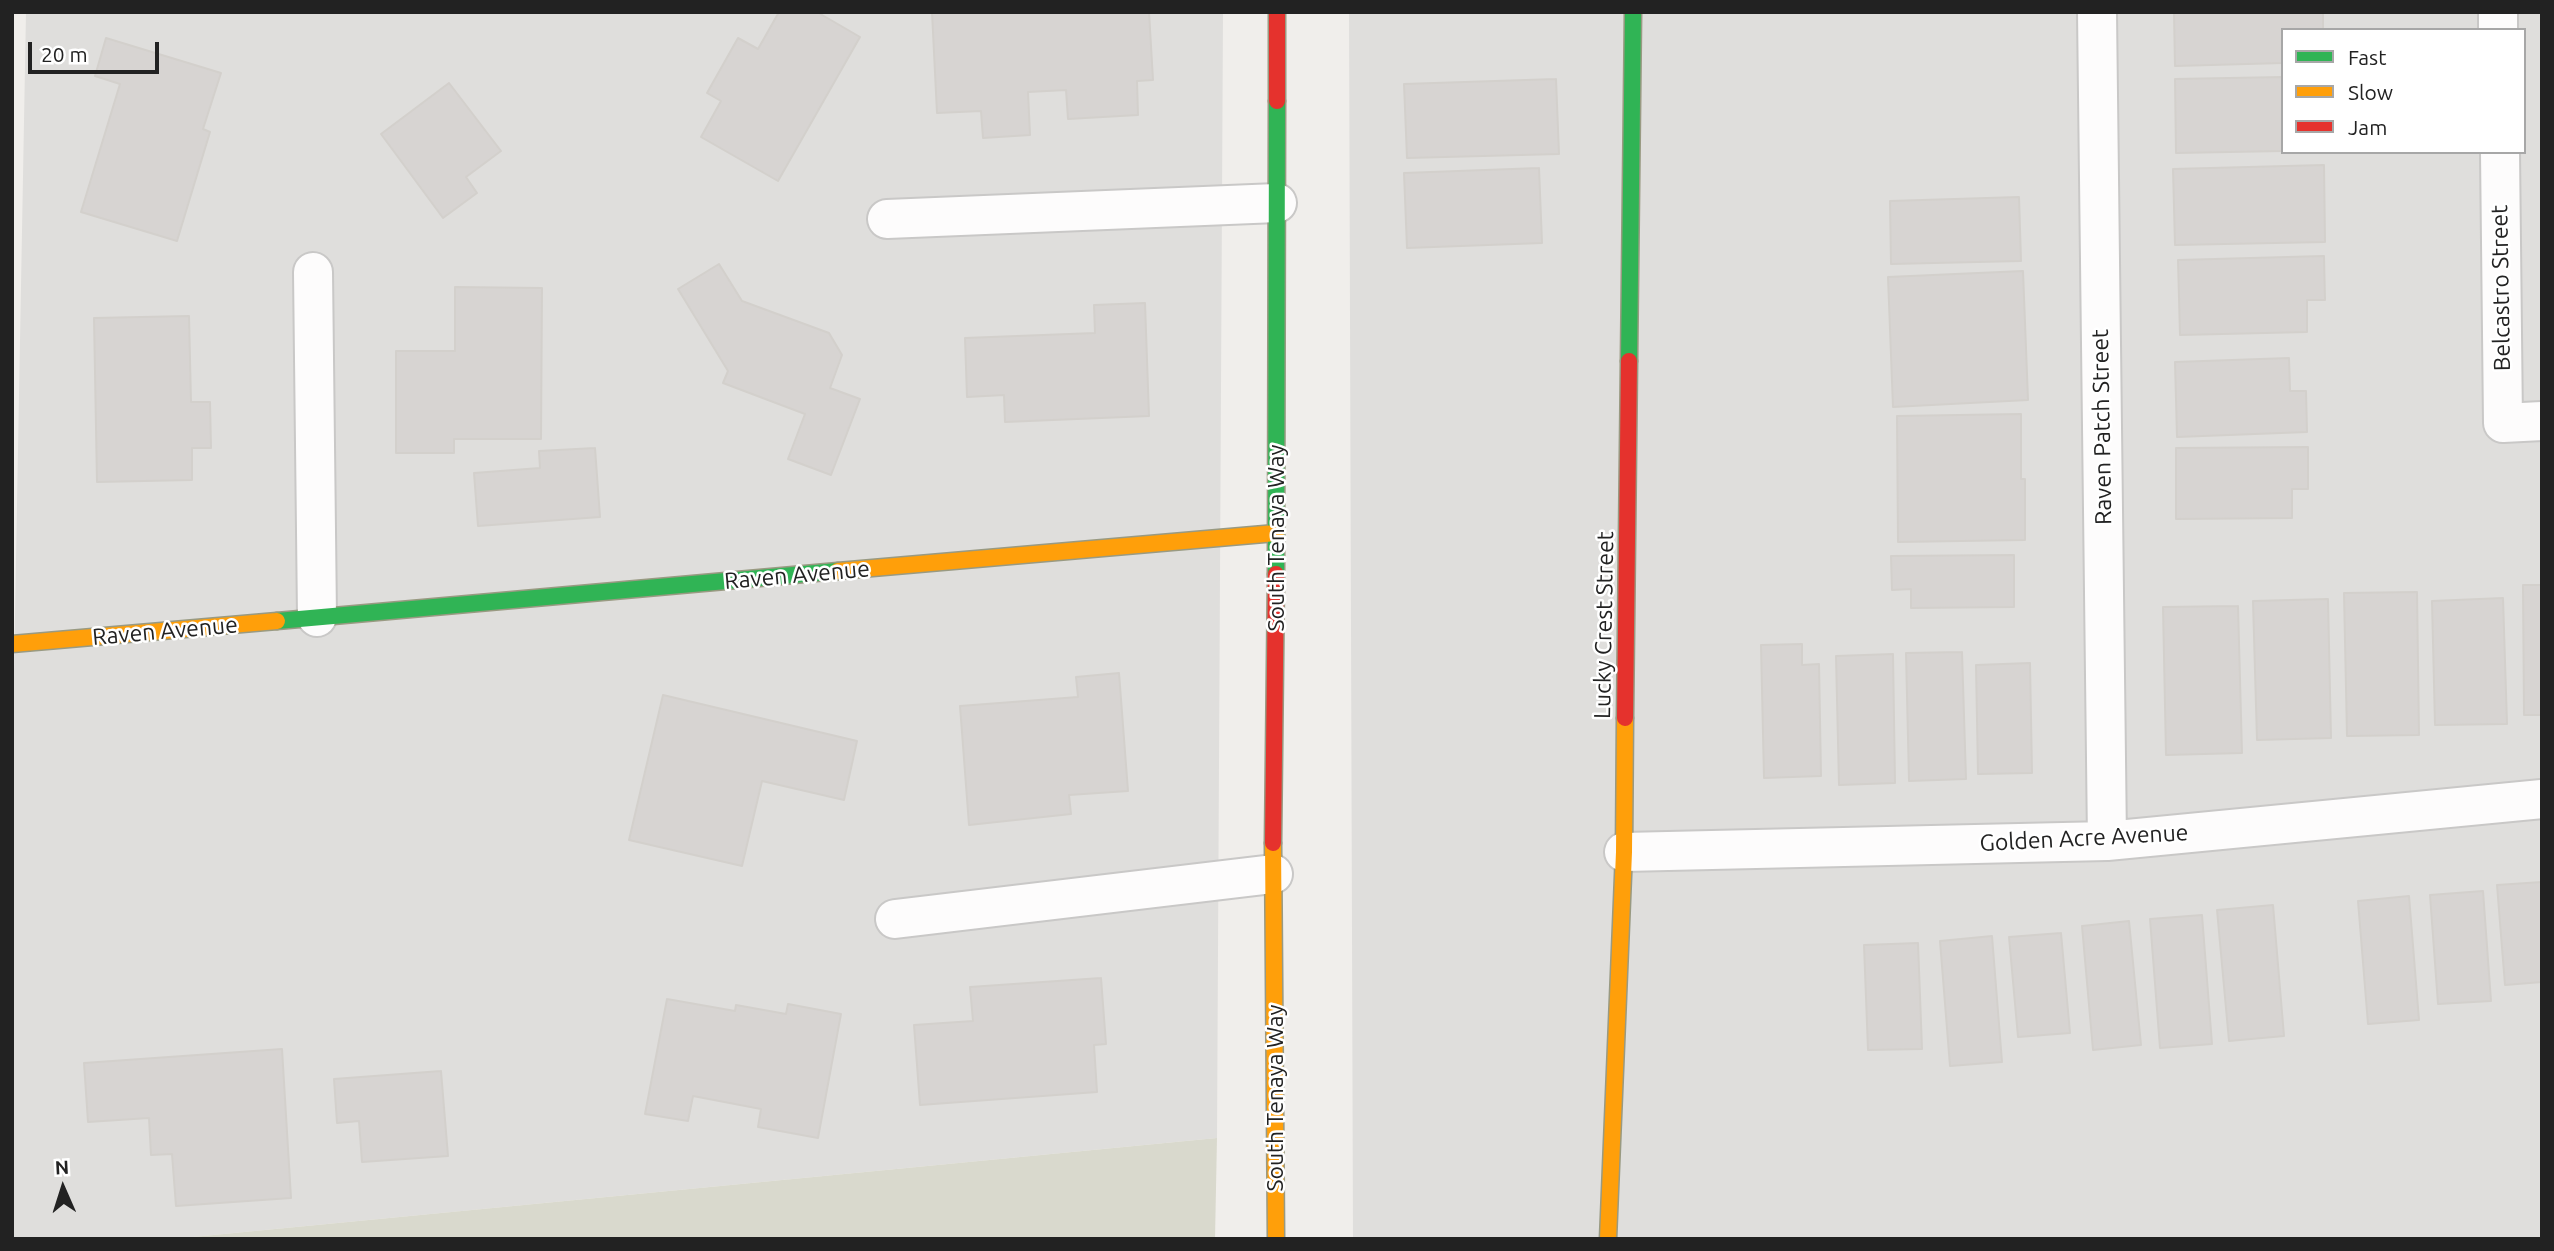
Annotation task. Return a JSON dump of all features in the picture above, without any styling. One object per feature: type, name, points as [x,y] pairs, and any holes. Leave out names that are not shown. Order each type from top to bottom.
[{"type":"street","name":"South Tenaya Way","points":[[1276,1239],[1273,874],[1277,12]]},
{"type":"street","name":"Lucky Crest Street","points":[[1608,1239],[1624,852],[1633,12]]},
{"type":"street","name":"Raven Patch Street","points":[[2097,12],[2108,841]]},
{"type":"street","name":"Belcastro Street","points":[[2500,154],[2502,424],[2542,421]]},
{"type":"street","points":[[887,219],[1277,203]]},
{"type":"street","points":[[313,272],[317,617]]},
{"type":"street","name":"Raven Avenue","points":[[12,644],[1276,533]]},
{"type":"street","name":"Golden Acre Avenue","points":[[1624,852],[2108,841],[2542,799]]},
{"type":"street","points":[[894,919],[1273,874]]},
{"type":"shaded area","points":[[26,12],[1223,12],[1217,1138],[172,1239],[12,1239],[12,779]]},
{"type":"shaded area","points":[[1349,12],[2542,12],[2542,1239],[1353,1239]]},
{"type":"shaded area","points":[[1217,1138],[1215,1239],[172,1239]]},
{"type":"building","points":[[779,12],[817,12],[860,37],[778,181],[701,137],[721,101],[707,93],[738,38],[758,49]]},
{"type":"building","points":[[932,12],[1149,12],[1153,80],[1137,81],[1138,115],[1068,119],[1066,90],[1028,92],[1030,135],[983,138],[981,111],[937,113]]},
{"type":"building","points":[[2174,12],[2323,12],[2323,28],[2281,28],[2281,63],[2175,66]]},
{"type":"building","points":[[106,38],[221,73],[203,129],[210,132],[177,241],[81,212],[120,84],[95,76]]},
{"type":"building","points":[[2281,77],[2281,151],[2176,153],[2175,79]]},
{"type":"building","points":[[1556,79],[1559,154],[1407,158],[1404,84]]},
{"type":"building","points":[[449,83],[501,151],[466,177],[477,193],[443,218],[381,134]]},
{"type":"building","points":[[2324,165],[2325,242],[2175,245],[2173,169]]},
{"type":"building","points":[[1539,168],[1542,243],[1407,248],[1404,173]]},
{"type":"building","points":[[2019,197],[2021,261],[1891,264],[1890,201]]},
{"type":"building","points":[[2324,256],[2325,300],[2307,300],[2307,332],[2180,335],[2178,260]]},
{"type":"building","points":[[719,264],[742,301],[829,333],[842,355],[830,388],[860,399],[831,475],[788,459],[805,414],[723,383],[728,371],[678,289]]},
{"type":"building","points":[[2023,271],[2028,400],[1893,407],[1888,277]]},
{"type":"building","points":[[455,287],[542,288],[541,439],[454,439],[454,453],[396,453],[396,351],[455,351]]},
{"type":"building","points":[[1145,303],[1149,416],[1005,422],[1004,395],[967,397],[965,338],[1095,333],[1094,305]]},
{"type":"building","points":[[189,316],[191,402],[210,402],[211,448],[192,448],[192,480],[97,482],[94,318]]},
{"type":"building","points":[[2289,358],[2290,391],[2306,391],[2307,432],[2177,437],[2175,362]]},
{"type":"building","points":[[2021,414],[2025,540],[1898,542],[1897,416]]},
{"type":"building","points":[[2308,447],[2308,489],[2292,489],[2292,518],[2176,519],[2176,448]]},
{"type":"building","points":[[595,448],[600,517],[478,526],[474,473],[540,468],[539,451]]},
{"type":"building","points":[[2014,555],[2014,607],[1911,608],[1911,589],[1892,590],[1891,556]]},
{"type":"building","points":[[2523,585],[2542,585],[2542,715],[2524,715]]},
{"type":"building","points":[[2417,592],[2419,735],[2347,736],[2344,593]]},
{"type":"building","points":[[2503,598],[2507,724],[2435,725],[2432,601]]},
{"type":"building","points":[[2328,599],[2331,738],[2257,740],[2253,601]]},
{"type":"building","points":[[2238,606],[2242,753],[2166,755],[2163,607]]},
{"type":"building","points":[[1802,644],[1802,665],[1819,664],[1821,776],[1764,778],[1761,645]]},
{"type":"building","points":[[1962,652],[1966,779],[1909,781],[1906,653]]},
{"type":"building","points":[[1893,654],[1895,783],[1839,785],[1836,656]]},
{"type":"building","points":[[2030,663],[2032,773],[1978,774],[1976,665]]},
{"type":"building","points":[[1119,673],[1128,791],[1069,795],[1071,814],[969,825],[960,706],[1078,697],[1076,677]]},
{"type":"building","points":[[663,695],[857,741],[844,800],[762,781],[742,866],[629,840]]},
{"type":"building","points":[[2542,882],[2542,982],[2505,985],[2497,885]]},
{"type":"building","points":[[2483,891],[2491,1001],[2438,1004],[2430,895]]},
{"type":"building","points":[[2409,896],[2419,1020],[2368,1024],[2358,901]]},
{"type":"building","points":[[2273,905],[2284,1036],[2229,1041],[2217,910]]},
{"type":"building","points":[[2202,915],[2212,1044],[2160,1048],[2150,919]]},
{"type":"building","points":[[2129,921],[2141,1045],[2093,1050],[2082,926]]},
{"type":"building","points":[[2061,933],[2070,1033],[2018,1037],[2009,937]]},
{"type":"building","points":[[1992,936],[2002,1062],[1950,1066],[1940,941]]},
{"type":"building","points":[[1918,943],[1922,1049],[1868,1050],[1864,945]]},
{"type":"building","points":[[1101,978],[1106,1044],[1094,1045],[1097,1092],[920,1105],[914,1025],[973,1021],[970,987]]},
{"type":"building","points":[[667,999],[735,1011],[736,1005],[786,1014],[788,1004],[841,1014],[818,1138],[758,1127],[761,1109],[693,1096],[688,1121],[645,1114]]},
{"type":"building","points":[[282,1049],[291,1198],[176,1206],[172,1154],[151,1155],[149,1118],[88,1122],[84,1063]]},
{"type":"building","points":[[441,1071],[448,1156],[362,1162],[359,1121],[337,1123],[334,1079]]},
{"type":"traffic: fast","points":[[1629,361],[1633,12]]},
{"type":"traffic: fast","points":[[1276,574],[1277,101]]},
{"type":"traffic: fast","points":[[277,621],[838,571]]},
{"type":"traffic: slow","points":[[838,571],[1276,533]]},
{"type":"traffic: slow","points":[[12,644],[277,621]]},
{"type":"traffic: slow","points":[[1608,1239],[1624,852],[1625,718]]},
{"type":"traffic: slow","points":[[1273,843],[1276,1239]]},
{"type":"traffic: jam","points":[[1277,12],[1277,101]]},
{"type":"traffic: jam","points":[[1625,718],[1629,361]]},
{"type":"traffic: jam","points":[[1273,843],[1276,574]]}]
